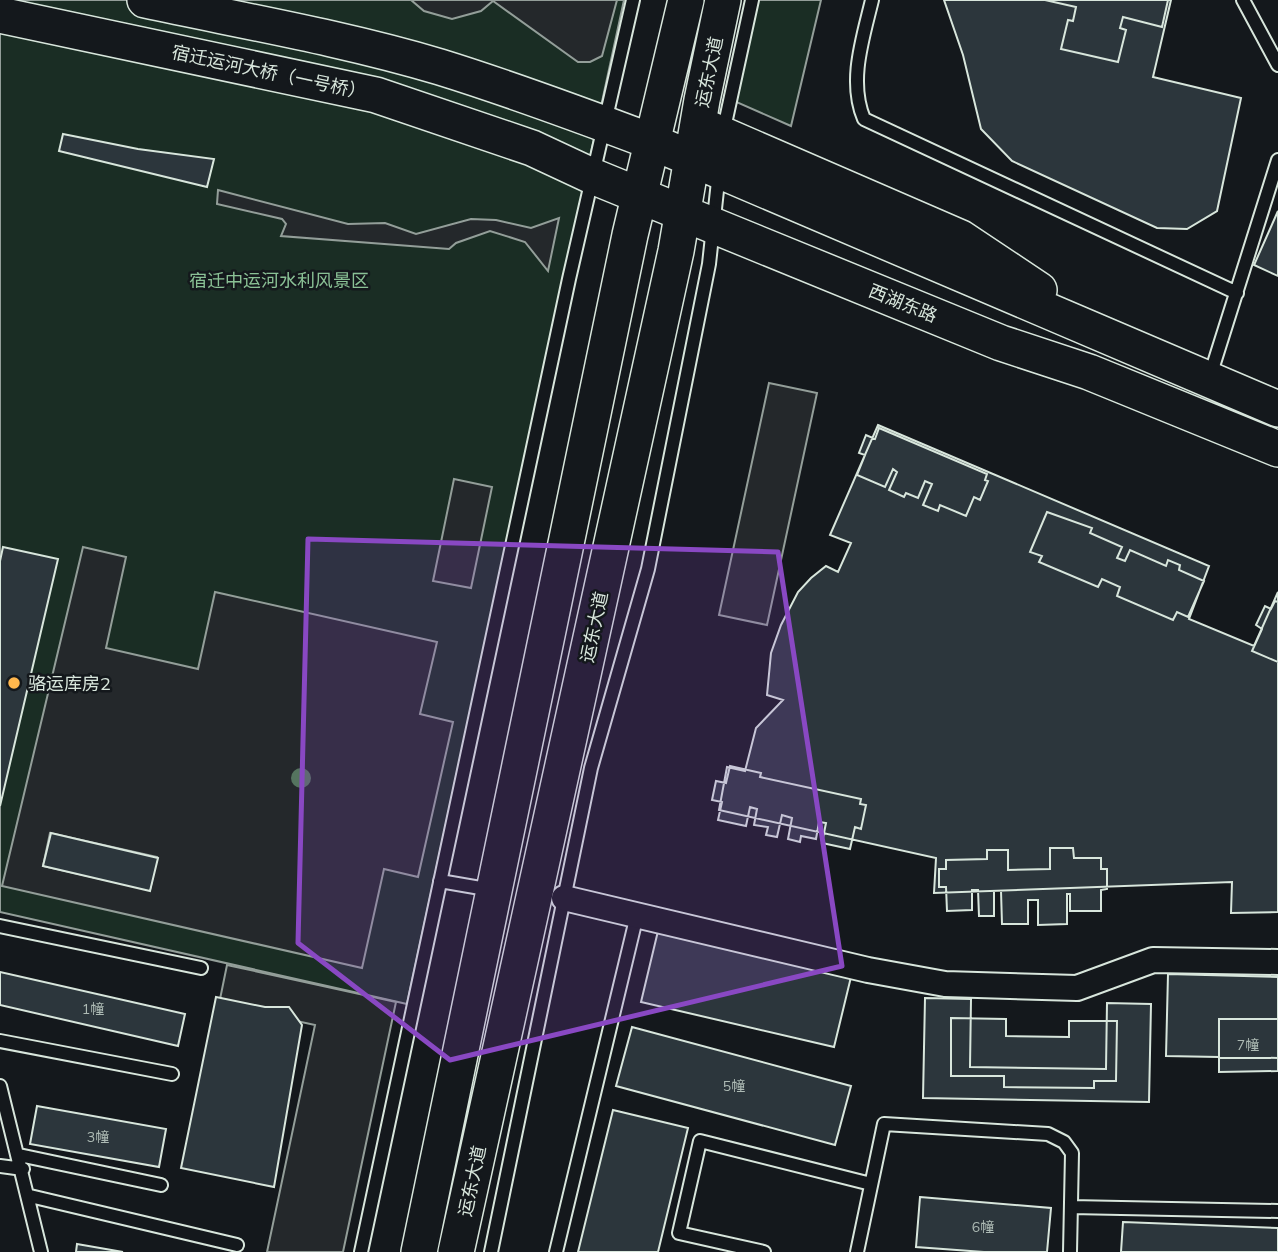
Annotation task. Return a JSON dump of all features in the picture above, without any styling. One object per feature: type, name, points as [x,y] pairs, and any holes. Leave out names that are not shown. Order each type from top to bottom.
[{"type":"main road","points":[[145,0],[361,46],[440,68],[650,141],[712,150],[1122,343],[1278,410]]},
{"type":"main road","points":[[419,1252],[650,141],[685,0]]},
{"type":"main road","name":"运东大道","points":[[456,1252],[712,150],[723,0]]},
{"type":"main road","name":"宿迁运河大桥（一号桥）","points":[[0,15],[376,95],[532,148]]},
{"type":"main road","name":"西湖东路","points":[[532,148],[592,176],[1001,343],[1089,372],[1278,449]]},
{"type":"street","points":[[564,898],[868,970],[945,984],[1077,988],[1153,960],[1278,962]]},
{"type":"lane","points":[[361,1252],[592,176],[633,0]]},
{"type":"lane","points":[[712,150],[752,0]]},
{"type":"lane","points":[[872,0],[860,50],[857,84],[858,104],[864,119],[1237,293]]},
{"type":"lane","points":[[1244,0],[1278,65]]},
{"type":"lane","points":[[1208,380],[1278,160]]},
{"type":"lane","points":[[491,1252],[602,723],[648,569],[709,264],[697,219]]},
{"type":"lane","points":[[440,881],[495,891]]},
{"type":"lane","points":[[556,1252],[637,915]]},
{"type":"lane","points":[[0,926],[201,968]]},
{"type":"lane","points":[[0,1041],[172,1074]]},
{"type":"lane","points":[[0,1086],[30,1196],[41,1252]]},
{"type":"lane","points":[[857,1252],[884,1124],[1048,1134],[1064,1142],[1072,1153],[1070,1252]]},
{"type":"lane","points":[[764,1252],[679,1233],[701,1141],[871,1184]]},
{"type":"lane","points":[[19,1155],[161,1185]]},
{"type":"lane","points":[[0,1166],[23,1169]]},
{"type":"lane","points":[[30,1196],[237,1245]]},
{"type":"lane","points":[[1071,1207],[1278,1211]]},
{"type":"highlighted area","points":[[308,539],[778,552],[842,966],[450,1060],[298,943]]},
{"type":"green space","name":"宿迁中运河水利风景区","points":[[0,0],[624,0],[407,1004],[0,912]]},
{"type":"green space","points":[[754,0],[821,0],[791,126],[734,101]]},
{"type":"shaded area","points":[[411,0],[617,0],[602,56],[590,62],[578,62],[493,1],[481,11],[452,19],[424,11]]},
{"type":"shaded area","points":[[218,190],[348,224],[385,223],[416,234],[471,219],[496,220],[531,228],[559,218],[548,271],[525,242],[490,231],[456,243],[449,249],[281,236],[286,224],[282,219],[217,204]]},
{"type":"shaded area","points":[[769,383],[817,393],[767,625],[719,615]]},
{"type":"shaded area","points":[[454,479],[492,487],[471,588],[433,581]]},
{"type":"shaded area","points":[[83,547],[126,557],[106,648],[198,669],[215,592],[437,642],[420,714],[453,722],[418,877],[384,869],[362,968],[2,886]],"holes":[[[50,833],[157,857],[150,890],[43,866]]]},
{"type":"shaded area","points":[[227,965],[396,1002],[343,1252],[267,1252],[315,1025],[219,1004]]},
{"type":"building","points":[[944,0],[1171,0],[1153,77],[1241,98],[1217,211],[1187,229],[1157,228],[1012,161],[981,129],[963,55]]},
{"type":"building","points":[[1045,0],[1168,0],[1162,27],[1123,17],[1120,28],[1126,30],[1118,62],[1061,49],[1068,20],[1073,21],[1076,7]]},
{"type":"building","points":[[63,134],[138,149],[214,159],[207,187],[59,151]]},
{"type":"building","points":[[1278,211],[1278,276],[1254,265]]},
{"type":"building","points":[[1278,211],[1278,276],[1254,265]]},
{"type":"building","points":[[878,425],[1209,566],[1189,619],[1254,646],[1278,592],[1278,912],[1231,913],[1232,882],[934,893],[936,858],[719,810],[727,767],[745,771],[756,728],[783,700],[767,695],[771,653],[781,625],[798,592],[811,578],[826,566],[838,572],[851,543],[830,535]]},
{"type":"building","points":[[879,428],[987,474],[985,480],[988,481],[980,500],[974,497],[966,516],[940,505],[938,511],[923,505],[932,484],[925,481],[918,498],[906,493],[904,497],[889,490],[897,472],[893,469],[885,487],[857,475],[865,455],[859,453],[866,435],[875,439]]},
{"type":"building","points":[[1047,512],[1092,528],[1090,533],[1122,547],[1117,558],[1125,561],[1130,550],[1166,566],[1168,560],[1180,565],[1179,570],[1204,581],[1188,617],[1177,612],[1173,620],[1117,596],[1120,587],[1102,579],[1098,587],[1039,562],[1042,556],[1030,552]]},
{"type":"building","name":"骆运库房2","points":[[3,547],[58,559],[0,806],[0,561]]},
{"type":"building","points":[[1275,601],[1278,602],[1278,662],[1252,651],[1262,629],[1256,625],[1265,606],[1271,609]]},
{"type":"building","points":[[730,766],[761,773],[760,777],[861,799],[860,804],[866,805],[861,829],[855,827],[850,849],[822,843],[826,823],[819,822],[816,839],[801,836],[800,842],[788,839],[792,818],[782,815],[777,837],[766,835],[768,827],[754,825],[757,809],[750,807],[746,826],[718,820],[722,802],[712,800],[716,781],[726,783]]},
{"type":"building","points":[[51,833],[158,858],[150,891],[43,866]]},
{"type":"building","points":[[1050,848],[1073,848],[1074,858],[1101,858],[1101,869],[1107,869],[1107,889],[1101,890],[1101,911],[1070,911],[1070,894],[1067,894],[1067,924],[1038,925],[1038,900],[1028,900],[1028,924],[1002,924],[1001,891],[994,891],[994,916],[979,916],[978,890],[972,890],[972,910],[947,911],[946,887],[939,887],[939,869],[946,869],[946,860],[987,859],[987,850],[1008,850],[1008,870],[1050,869]]},
{"type":"building","points":[[658,931],[851,977],[834,1047],[641,1002]]},
{"type":"building","points":[[0,972],[185,1014],[178,1046],[0,1005]]},
{"type":"building","points":[[1168,974],[1278,977],[1278,1058],[1166,1056]]},
{"type":"building","points":[[216,997],[265,1007],[289,1007],[302,1025],[274,1187],[181,1168]]},
{"type":"building","points":[[925,998],[971,999],[970,1067],[1106,1069],[1107,1003],[1151,1004],[1149,1102],[923,1098]]},
{"type":"building","points":[[951,1018],[1006,1019],[1006,1036],[1069,1037],[1069,1021],[1117,1021],[1116,1081],[1094,1081],[1094,1088],[1004,1087],[1004,1076],[951,1076]]},
{"type":"building","points":[[1219,1019],[1278,1019],[1278,1071],[1219,1072]]},
{"type":"building","points":[[632,1027],[851,1086],[835,1145],[616,1086]]},
{"type":"building","points":[[37,1106],[166,1129],[159,1167],[30,1144]]},
{"type":"building","points":[[613,1110],[688,1128],[658,1252],[578,1252]]},
{"type":"building","points":[[920,1197],[1051,1208],[1047,1252],[984,1252],[916,1247]]},
{"type":"building","points":[[1123,1222],[1278,1228],[1278,1252],[1121,1252]]},
{"type":"building","points":[[77,1244],[123,1252],[76,1252]]},
{"type":"place","name":"骆运库房2","points":[[14,683]]}]
